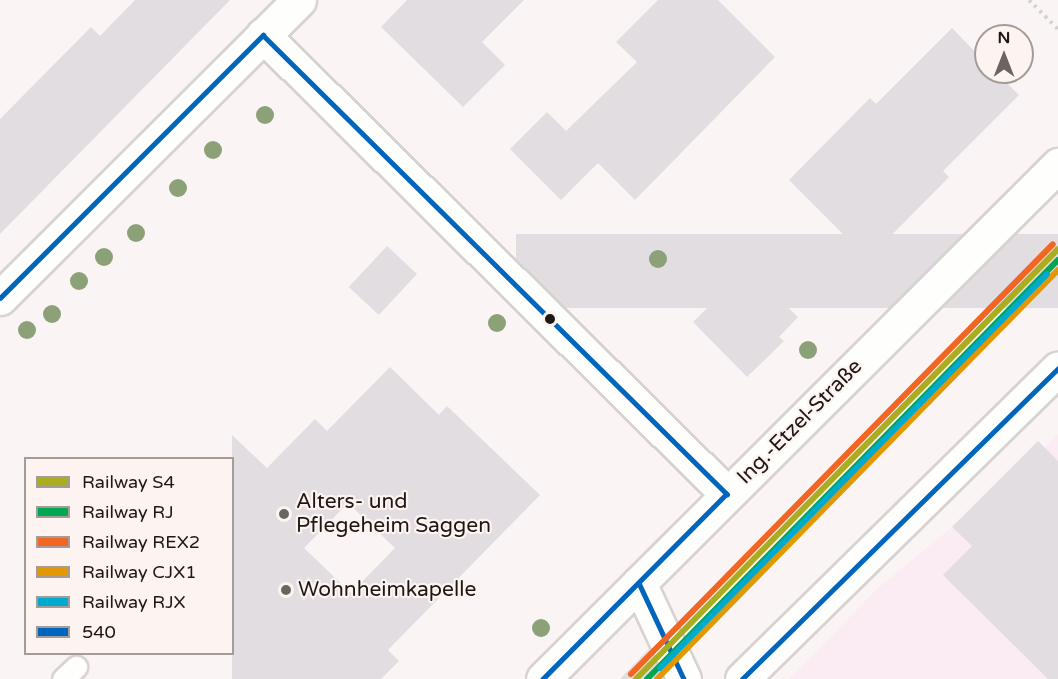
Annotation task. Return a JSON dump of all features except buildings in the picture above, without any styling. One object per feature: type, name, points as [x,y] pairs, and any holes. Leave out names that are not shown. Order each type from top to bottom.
[{"type":"street","points":[[0,298],[299,0]]},
{"type":"street","points":[[262,35],[727,494]]},
{"type":"street","name":"Ing.-Etzel-Straße","points":[[543,679],[1058,165]]},
{"type":"street","points":[[742,679],[1058,368]]},
{"type":"street","points":[[639,583],[684,679]]},
{"type":"path","points":[[1029,0],[1058,29]]},
{"type":"shaded area","points":[[1058,434],[1058,679],[789,679],[879,587],[952,527],[1038,441],[1044,448]]},
{"type":"rail line","name":"REX2","points":[[631,674],[1053,244]]},
{"type":"rail line","name":"S4","points":[[636,679],[1058,249]]},
{"type":"rail line","name":"RJ","points":[[647,679],[1058,260]]},
{"type":"rail line","name":"CJX1","points":[[657,679],[1058,270]]},
{"type":"rail line","name":"RJX","points":[[660,668],[1047,274]]},
{"type":"transit line","name":"540","points":[[0,298],[263,35],[727,494],[543,679]]},
{"type":"transit line","name":"540","points":[[742,679],[1058,368]]},
{"type":"transit line","name":"540","points":[[639,583],[684,679]]},
{"type":"place","name":"Alters- und Pflegeheim Saggen","points":[[284,514]]},
{"type":"place","name":"Wohnheimkapelle","points":[[286,590]]}]
